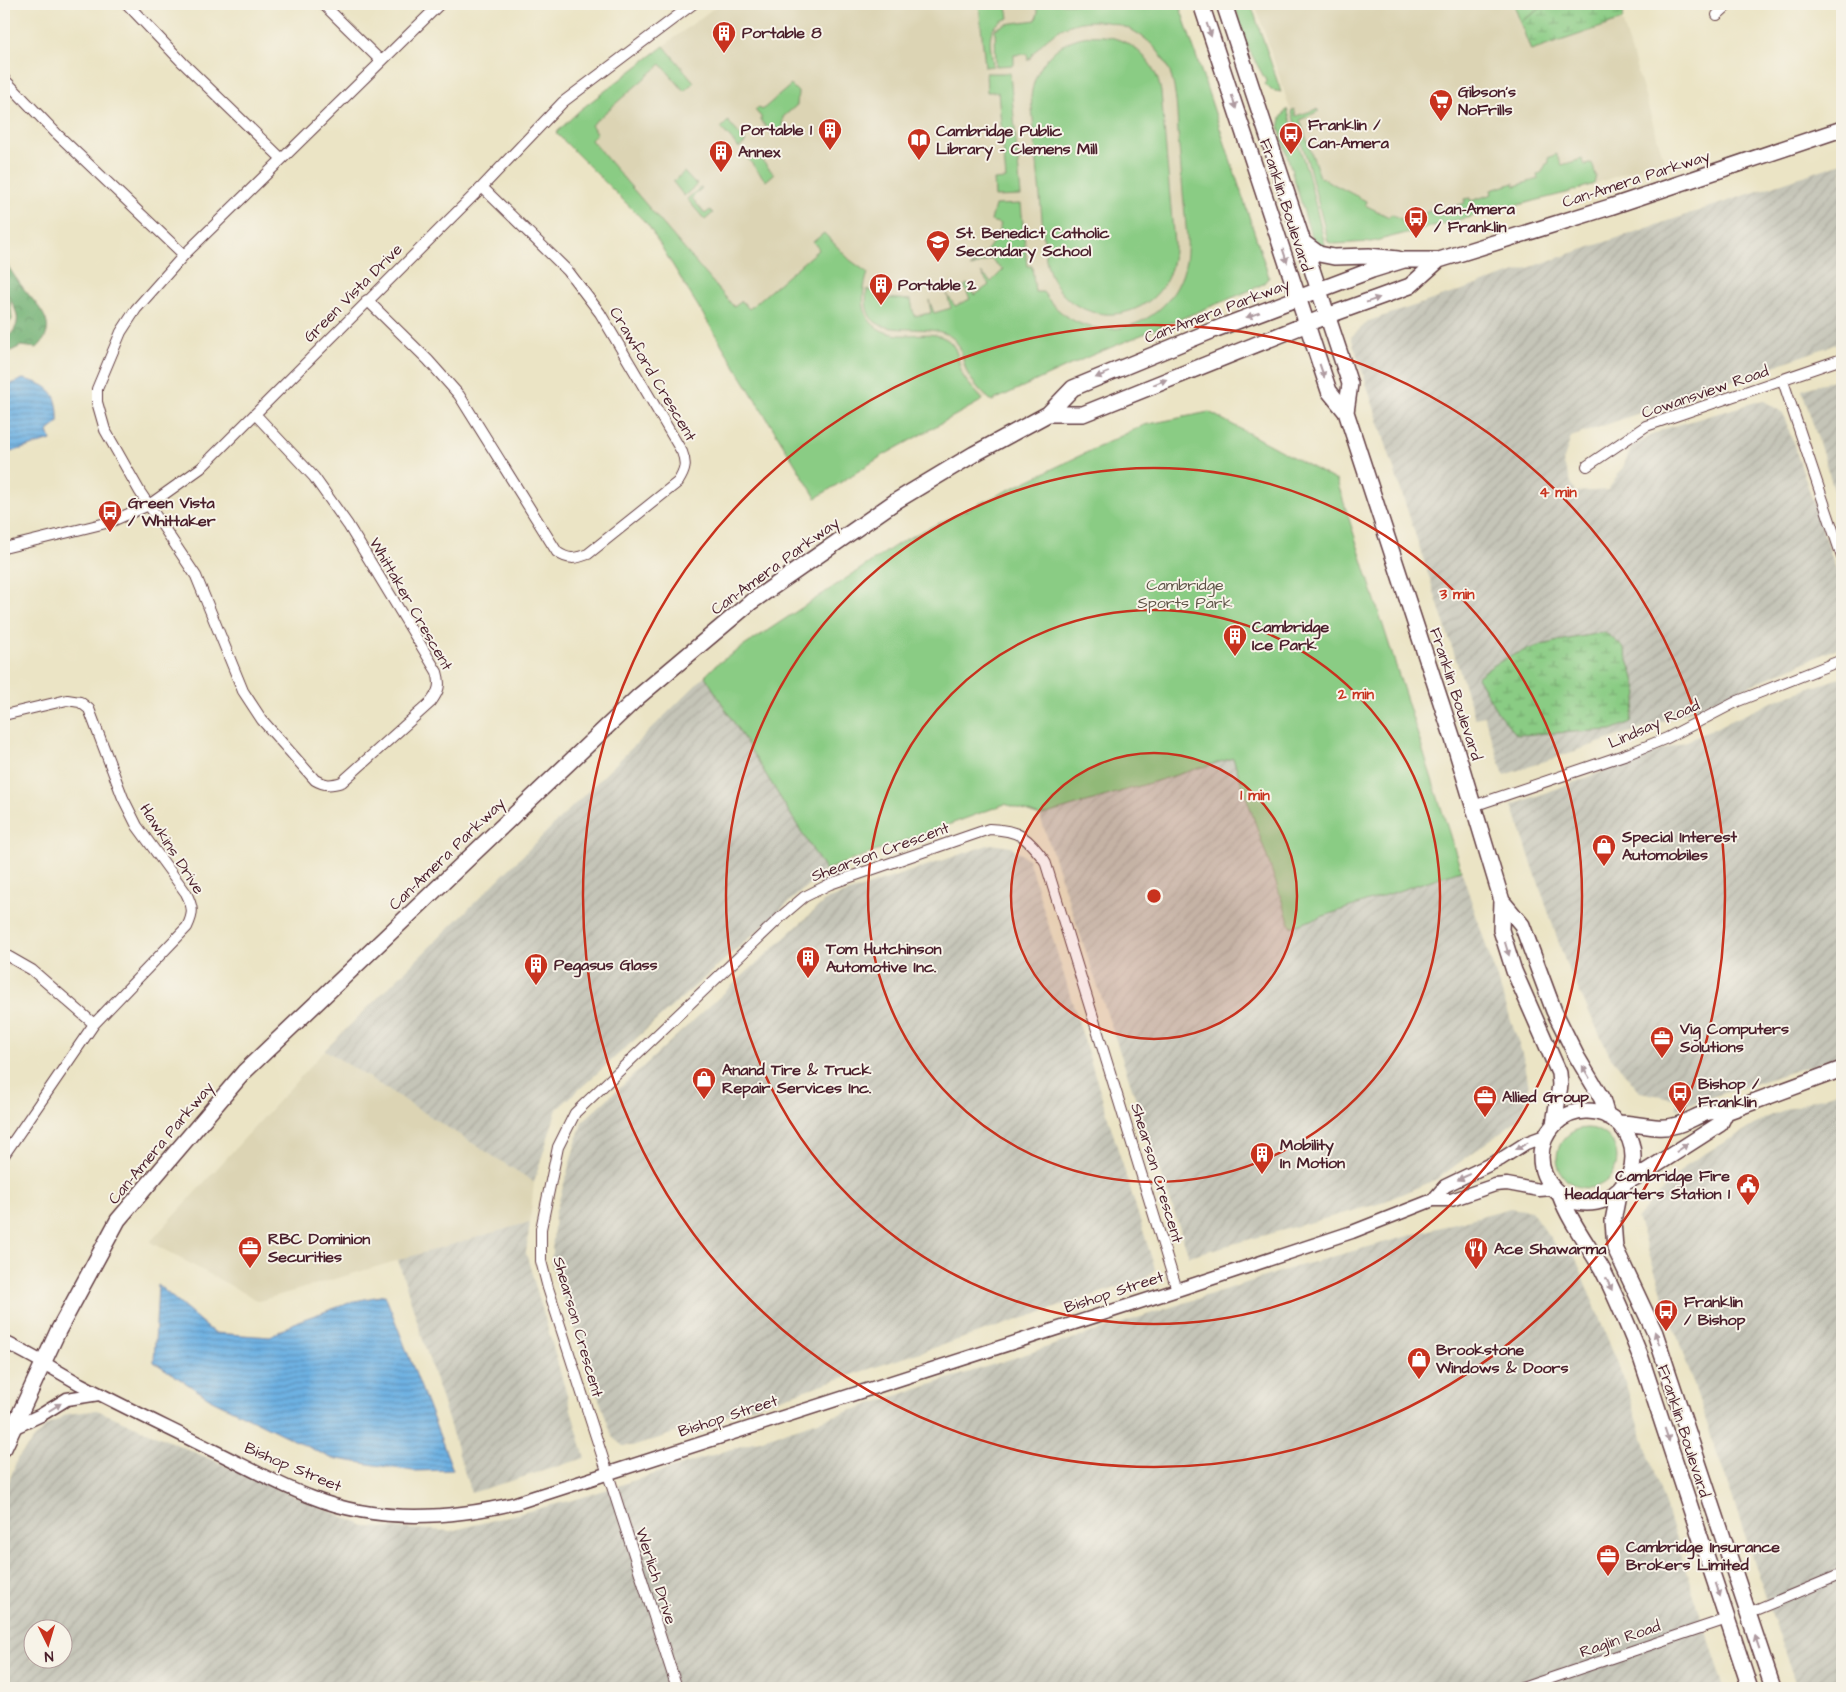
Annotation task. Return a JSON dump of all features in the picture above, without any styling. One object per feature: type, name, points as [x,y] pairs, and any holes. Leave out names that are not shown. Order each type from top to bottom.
[{"type":"main road","name":"Franklin Boulevard","points":[[1201,4],[1329,392],[1346,412],[1474,806],[1502,901],[1501,930],[1514,971],[1559,1073],[1560,1085],[1554,1124]]},
{"type":"main road","name":"Franklin Boulevard","points":[[1224,4],[1350,384],[1346,412]]},
{"type":"main road","name":"Can-Amera Parkway","points":[[4,1448],[43,1363],[118,1220],[244,1072],[638,697],[751,602],[896,501],[974,454],[1048,414],[1073,388],[1156,353],[1298,298],[1404,260],[1439,260],[1610,207],[1842,129]]},
{"type":"main road","points":[[1304,243],[1319,254],[1334,257],[1369,256],[1404,260]]},
{"type":"main road","name":"Can-Amera Parkway","points":[[1048,414],[1083,414],[1306,324],[1410,286],[1439,260]]},
{"type":"main road","name":"Franklin Boulevard","points":[[1502,901],[1522,925],[1554,1010],[1577,1057],[1613,1119]]},
{"type":"main road","points":[[1726,1112],[1720,1124],[1622,1186],[1606,1199],[1591,1203],[1575,1202],[1557,1192],[1543,1173],[1540,1154],[1545,1136],[1554,1124],[1566,1115],[1579,1111],[1594,1111],[1613,1119],[1664,1128],[1684,1122],[1713,1109],[1726,1112],[1842,1069]]},
{"type":"main road","points":[[1613,1119],[1628,1136],[1632,1151],[1632,1167],[1622,1186]]},
{"type":"main road","name":"Franklin Boulevard","points":[[1622,1186],[1612,1221],[1615,1248],[1655,1333],[1773,1688]]},
{"type":"main road","name":"Franklin Boulevard","points":[[1557,1192],[1602,1270],[1623,1313],[1641,1358],[1750,1688]]},
{"type":"street","points":[[127,4],[183,63],[282,159]]},
{"type":"street","points":[[323,4],[381,61]]},
{"type":"street","points":[[149,505],[105,430],[96,402],[100,376],[121,332],[136,309],[184,255],[440,4]]},
{"type":"street","name":"Green Vista Drive","points":[[4,548],[110,522],[149,505],[201,468],[482,187],[563,102],[693,4]]},
{"type":"street","points":[[1717,16],[1729,4]]},
{"type":"street","points":[[4,79],[56,134],[184,255]]},
{"type":"street","name":"Crawford Crescent","points":[[367,300],[428,360],[459,395],[557,552],[564,558],[575,559],[588,554],[678,482],[685,470],[686,461],[682,452],[600,314],[568,271],[482,187]]},
{"type":"street","name":"Cowansview Road","points":[[1587,466],[1646,426],[1783,381],[1842,359]]},
{"type":"street","name":"Cowansview Road","points":[[1783,381],[1842,557]]},
{"type":"street","name":"Whittaker Crescent","points":[[149,505],[196,576],[243,691],[262,720],[316,780],[323,785],[342,782],[431,702],[437,693],[440,682],[437,672],[348,525],[314,477],[255,414]]},
{"type":"street","name":"Lindsay Road","points":[[1474,806],[1630,753],[1667,738],[1738,701],[1842,660]]},
{"type":"street","name":"Hawkins Drive","points":[[4,715],[67,700],[80,702],[89,709],[123,798],[137,826],[192,905],[193,915],[187,927],[94,1024],[4,1155]]},
{"type":"street","name":"Shearson Crescent","points":[[606,1473],[540,1262],[541,1229],[558,1147],[575,1113],[804,897],[830,884],[990,829],[1007,829],[1026,837],[1045,861],[1177,1290]]},
{"type":"street","points":[[4,954],[32,970],[94,1024]]},
{"type":"street","name":"Bishop Street","points":[[1433,1200],[1445,1186],[1501,1159],[1526,1143],[1545,1136]]},
{"type":"street","name":"Bishop Street","points":[[4,1342],[99,1394],[266,1478],[313,1498],[371,1512],[443,1515],[485,1510],[516,1503],[1177,1290],[1352,1232],[1433,1200],[1451,1200],[1495,1185],[1507,1184],[1557,1192]]},
{"type":"street","points":[[13,1428],[41,1415],[67,1399],[99,1394]]},
{"type":"street","name":"Werlich Drive","points":[[606,1473],[677,1688]]},
{"type":"street","points":[[1748,1613],[1842,1574]]},
{"type":"street","name":"Raglin Road","points":[[1522,1688],[1727,1619]]},
{"type":"shaded area","name":"St. Benedict Catholic Secondary School","points":[[719,4],[1176,4],[1226,156],[1183,311],[988,397],[882,456],[816,498],[648,225],[556,133],[608,88]]},
{"type":"shaded area","points":[[1255,4],[1514,4],[1531,51],[1622,20],[1664,160],[1570,192],[1371,242],[1340,244],[1328,242],[1308,163]]},
{"type":"shaded area","points":[[1842,163],[1842,342],[1571,437],[1563,462],[1575,492],[1608,490],[1623,467],[1632,446],[1664,429],[1763,400],[1783,413],[1842,587],[1842,646],[1681,715],[1504,775],[1484,716],[1475,718],[1351,337],[1369,321]]},
{"type":"shaded area","points":[[1842,377],[1842,514],[1802,390]]},
{"type":"shaded area","points":[[705,676],[825,870],[557,1109],[534,1182],[325,1050]]},
{"type":"shaded area","points":[[1842,677],[1842,1056],[1677,1108],[1676,1099],[1640,1092],[1610,1056],[1566,964],[1512,805],[1687,741],[1781,698]]},
{"type":"shaded area","points":[[1233,758],[1291,927],[1461,870],[1525,1063],[1529,1088],[1521,1117],[1437,1179],[1378,1204],[1189,1256],[1040,816]]},
{"type":"shaded area","points":[[991,844],[1011,847],[1028,859],[1155,1269],[1146,1278],[635,1446],[623,1446],[613,1438],[551,1264],[555,1214],[582,1122],[826,900]]},
{"type":"shaded area","points":[[325,1050],[534,1182],[530,1222],[259,1301],[150,1242]]},
{"type":"shaded area","points":[[1842,1090],[1842,1688],[1797,1688],[1637,1218],[1687,1164],[1771,1115]]},
{"type":"shaded area","points":[[1510,1208],[1531,1211],[1563,1256],[1573,1251],[1627,1388],[1724,1688],[4,1688],[4,1496],[17,1459],[46,1426],[68,1414],[97,1410],[367,1527],[451,1531],[580,1498],[1292,1268]]},
{"type":"shaded area","points":[[530,1222],[526,1253],[585,1458],[471,1493],[398,1260]]},
{"type":"green space","points":[[979,4],[1009,4],[1007,7],[1009,18],[995,26],[990,37],[993,66],[985,67]]},
{"type":"green space","points":[[1035,4],[1179,4],[1269,277],[1263,284],[1251,290],[1090,356],[992,401],[978,388],[969,376],[961,351],[953,338],[936,331],[894,328],[881,325],[872,319],[867,307],[867,289],[885,298],[911,300],[914,316],[931,313],[929,300],[934,313],[951,308],[947,294],[955,306],[970,299],[964,286],[967,284],[975,295],[989,285],[981,273],[991,282],[1003,270],[991,259],[970,268],[980,259],[999,231],[1001,224],[991,221],[995,205],[1021,204],[1027,266],[1032,266],[1035,292],[1043,292],[1063,314],[1087,326],[1111,329],[1135,324],[1157,311],[1174,292],[1185,268],[1187,238],[1176,104],[1174,87],[1168,67],[1153,46],[1144,38],[1121,26],[1109,22],[1096,21],[1075,23],[1057,32],[1041,44],[1028,61],[1027,54],[1014,55],[1014,65],[996,66],[995,29],[1006,24],[1036,20],[1038,12]]},
{"type":"green space","points":[[1234,4],[1251,4],[1281,92],[1271,90],[1265,84],[1266,81],[1247,46]]},
{"type":"green space","points":[[1514,4],[1548,4],[1520,22]]},
{"type":"green space","points":[[1548,4],[1626,4],[1622,20],[1531,51],[1520,22]]},
{"type":"green space","points":[[1104,36],[1125,42],[1142,54],[1149,62],[1158,81],[1161,92],[1174,244],[1169,273],[1156,295],[1136,308],[1114,314],[1090,311],[1069,300],[1053,281],[1045,252],[1031,97],[1039,71],[1055,51],[1077,38]]},
{"type":"green space","points":[[664,46],[694,82],[684,91],[661,64],[591,125],[597,133],[591,140],[734,307],[742,301],[749,309],[819,249],[813,242],[824,233],[850,260],[868,273],[863,294],[866,314],[871,322],[887,333],[932,335],[949,341],[957,353],[963,376],[983,400],[882,456],[816,498],[648,225],[556,133],[580,110]]},
{"type":"green space","points":[[986,73],[1010,73],[1021,196],[995,197],[994,180],[1006,179],[998,92],[987,92]]},
{"type":"green space","points":[[791,85],[798,92],[797,105],[783,117],[782,130],[773,135],[761,121],[761,117],[755,110],[759,107],[762,110]]},
{"type":"green space","points":[[1287,109],[1308,173],[1326,249],[1311,236],[1279,128],[1281,118]]},
{"type":"green space","points":[[1294,109],[1296,116],[1317,109],[1319,111],[1300,120],[1320,177],[1366,201],[1365,205],[1389,217],[1391,214],[1403,220],[1436,209],[1437,212],[1465,203],[1464,199],[1470,198],[1471,201],[1492,194],[1491,190],[1514,183],[1515,186],[1538,179],[1537,175],[1549,163],[1548,158],[1556,154],[1562,165],[1582,159],[1585,165],[1592,163],[1596,176],[1594,184],[1570,192],[1371,242],[1334,244],[1328,242],[1308,163],[1291,111]]},
{"type":"green space","points":[[728,121],[746,142],[739,148],[721,128]]},
{"type":"green space","points":[[752,155],[758,156],[774,174],[766,181],[748,159]]},
{"type":"green space","points":[[684,172],[694,183],[698,184],[684,196],[673,182]]},
{"type":"green space","points":[[701,187],[692,198],[705,214],[710,210],[713,213],[705,220],[687,199]]},
{"type":"green space","points":[[4,260],[41,311],[47,325],[47,332],[44,340],[37,348],[21,346],[9,352],[4,363],[4,340],[12,333],[17,319],[4,284]]},
{"type":"green space","points":[[4,288],[10,299],[12,320],[4,327]]},
{"type":"green space","name":"Cambridge Sports Park","points":[[1209,412],[1337,481],[1461,870],[1291,927],[1233,758],[1040,816],[1005,804],[825,870],[705,676],[717,664],[904,540],[1144,425]]},
{"type":"green space","points":[[1605,632],[1623,647],[1638,694],[1631,722],[1612,730],[1517,735],[1498,713],[1477,677],[1492,666],[1522,651],[1553,642]]},
{"type":"green space","points":[[1587,1128],[1604,1133],[1612,1141],[1617,1158],[1612,1175],[1604,1183],[1587,1188],[1570,1183],[1562,1175],[1557,1158],[1562,1141],[1570,1133]]},
{"type":"water","points":[[23,379],[41,384],[52,392],[57,405],[58,423],[48,431],[51,440],[4,454],[4,387]]},
{"type":"water","points":[[158,1285],[214,1333],[270,1337],[298,1321],[355,1301],[385,1295],[453,1470],[413,1471],[331,1458],[212,1400],[154,1362]]},
{"type":"place","name":"Portable 8","points":[[724,54]]},
{"type":"place","name":"Gibson's NoFrills","points":[[1441,122]]},
{"type":"place","name":"Portable 1","points":[[830,151]]},
{"type":"place","name":"Franklin / Can-Amera","points":[[1291,155]]},
{"type":"place","name":"Cambridge Public Library - Clemens Mill","points":[[919,161]]},
{"type":"place","name":"Annex","points":[[721,173]]},
{"type":"place","name":"Can-Amera / Franklin","points":[[1416,239]]},
{"type":"place","name":"St. Benedict Catholic Secondary School","points":[[938,263]]},
{"type":"place","name":"Portable 2","points":[[881,306]]},
{"type":"place","name":"Green Vista / Whittaker","points":[[110,533]]},
{"type":"place","name":"Cambridge Ice Park","points":[[1235,657]]},
{"type":"place","name":"Special Interest Automobiles","points":[[1604,867]]},
{"type":"place","name":"Tom Hutchinson Automotive Inc.","points":[[808,979]]},
{"type":"place","name":"Pegasus Glass","points":[[536,986]]},
{"type":"place","name":"Vig Computers Solutions","points":[[1662,1059]]},
{"type":"place","name":"Anand Tire & Truck Repair Services Inc.","points":[[704,1100]]},
{"type":"place","name":"Bishop / Franklin","points":[[1680,1114]]},
{"type":"place","name":"Allied Group","points":[[1485,1118]]},
{"type":"place","name":"Mobility In Motion","points":[[1262,1175]]},
{"type":"place","name":"Cambridge Fire Headquarters Station 1","points":[[1748,1206]]},
{"type":"place","name":"RBC Dominion Securities","points":[[250,1269]]},
{"type":"place","name":"Ace Shawarma","points":[[1476,1270]]},
{"type":"place","name":"Franklin / Bishop","points":[[1666,1332]]},
{"type":"place","name":"Brookstone Windows & Doors","points":[[1419,1380]]},
{"type":"place","name":"Cambridge Insurance Brokers Limited","points":[[1608,1577]]}]
